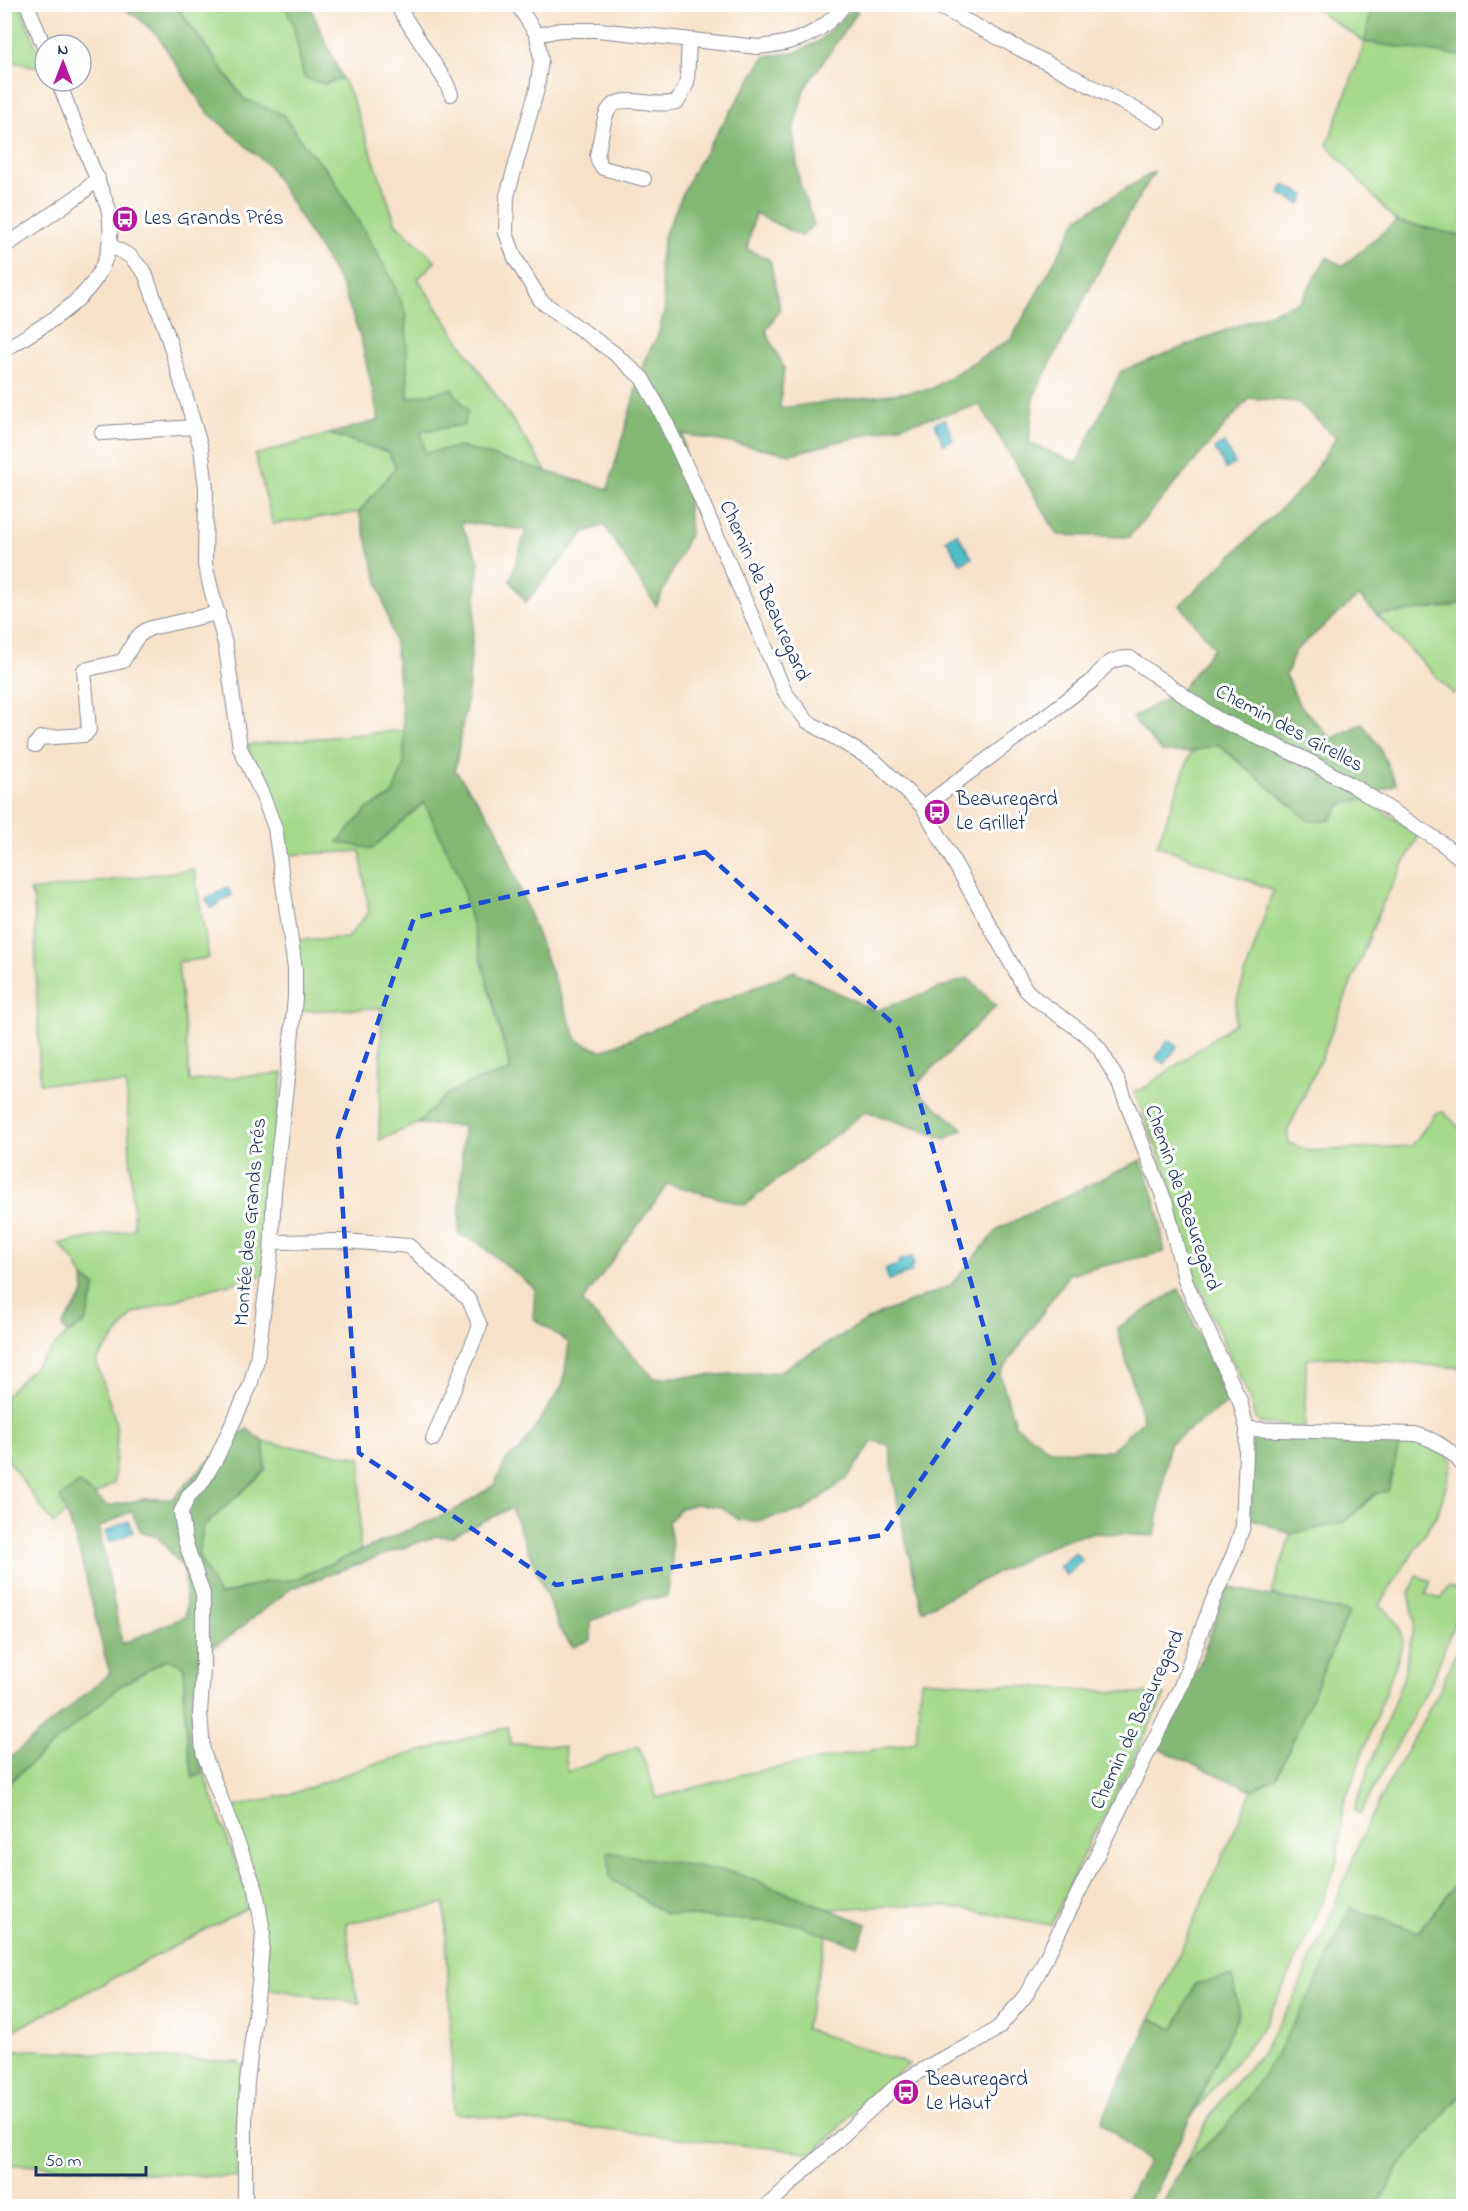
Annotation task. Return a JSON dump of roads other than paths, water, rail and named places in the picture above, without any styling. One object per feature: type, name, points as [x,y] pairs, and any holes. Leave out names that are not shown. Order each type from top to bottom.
[{"type":"street","points":[[27,4],[39,33]]},
{"type":"street","points":[[396,4],[446,82],[451,94]]},
{"type":"street","name":"Chemin de Beauregard","points":[[517,4],[537,35],[541,60],[540,75],[507,196],[506,233],[515,258],[541,301],[614,353],[642,378],[662,414],[693,481],[784,692],[807,721],[876,762],[923,807],[1026,990],[1088,1036],[1099,1048],[1118,1081],[1166,1204],[1186,1283],[1240,1401],[1247,1429],[1243,1526],[1234,1553],[1212,1602],[1181,1686],[1025,1996],[999,2027],[982,2039],[897,2085],[767,2206]]},
{"type":"street","points":[[537,35],[560,30],[598,30],[758,47],[779,45],[813,34],[829,23],[845,4]]},
{"type":"street","points":[[934,4],[1158,121]]},
{"type":"street","points":[[644,178],[603,168],[599,163],[597,156],[607,113],[612,106],[628,100],[660,105],[678,100],[687,83],[689,41]]},
{"type":"street","points":[[4,350],[67,311],[79,301],[102,269],[111,246],[111,219],[98,178],[63,93]]},
{"type":"street","points":[[4,244],[10,243],[73,199],[98,178]]},
{"type":"street","name":"Montée des Grands Prés","points":[[111,246],[130,256],[145,273],[167,334],[201,448],[206,488],[205,565],[226,648],[240,748],[275,828],[295,969],[294,1008],[275,1180],[272,1242],[262,1328],[250,1386],[216,1459],[201,1484],[189,1494],[181,1512],[185,1541],[203,1594],[203,1669],[200,1713],[203,1752],[256,1890],[263,1932],[260,1983],[247,2082],[245,2206]]},
{"type":"street","points":[[102,433],[195,427]]},
{"type":"street","points":[[36,745],[40,738],[85,735],[89,730],[84,670],[123,662],[140,632],[218,613]]},
{"type":"street","name":"Chemin des Girelles","points":[[923,807],[1091,682],[1108,662],[1130,658],[1216,718],[1305,759],[1364,793],[1429,834],[1464,861]]},
{"type":"street","points":[[272,1242],[344,1241],[409,1246],[469,1300],[480,1326],[433,1439]]},
{"type":"street","points":[[1247,1429],[1415,1434],[1425,1436],[1460,1460],[1464,1469]]},
{"type":"water","points":[[1284,185],[1305,195],[1301,204],[1280,194]]},
{"type":"water","points":[[945,419],[953,440],[943,444],[935,423]]},
{"type":"water","points":[[1224,443],[1235,464],[1226,469],[1215,448]]},
{"type":"water","points":[[957,533],[972,558],[961,564],[946,539]]},
{"type":"water","points":[[227,887],[232,895],[211,908],[206,899]]},
{"type":"water","points":[[1168,1040],[1177,1046],[1165,1064],[1156,1058]]},
{"type":"water","points":[[912,1257],[914,1265],[910,1266],[912,1272],[889,1280],[885,1269],[899,1265],[898,1261]]},
{"type":"water","points":[[128,1521],[133,1532],[110,1542],[105,1532]]},
{"type":"water","points":[[1075,1553],[1082,1560],[1066,1575],[1059,1567]]},
{"type":"place","name":"Les Grands Prés","points":[[125,219]]},
{"type":"place","name":"Beauregard Le Grillet","points":[[937,812]]},
{"type":"place","name":"Beauregard Le Haut","points":[[906,2092]]}]
